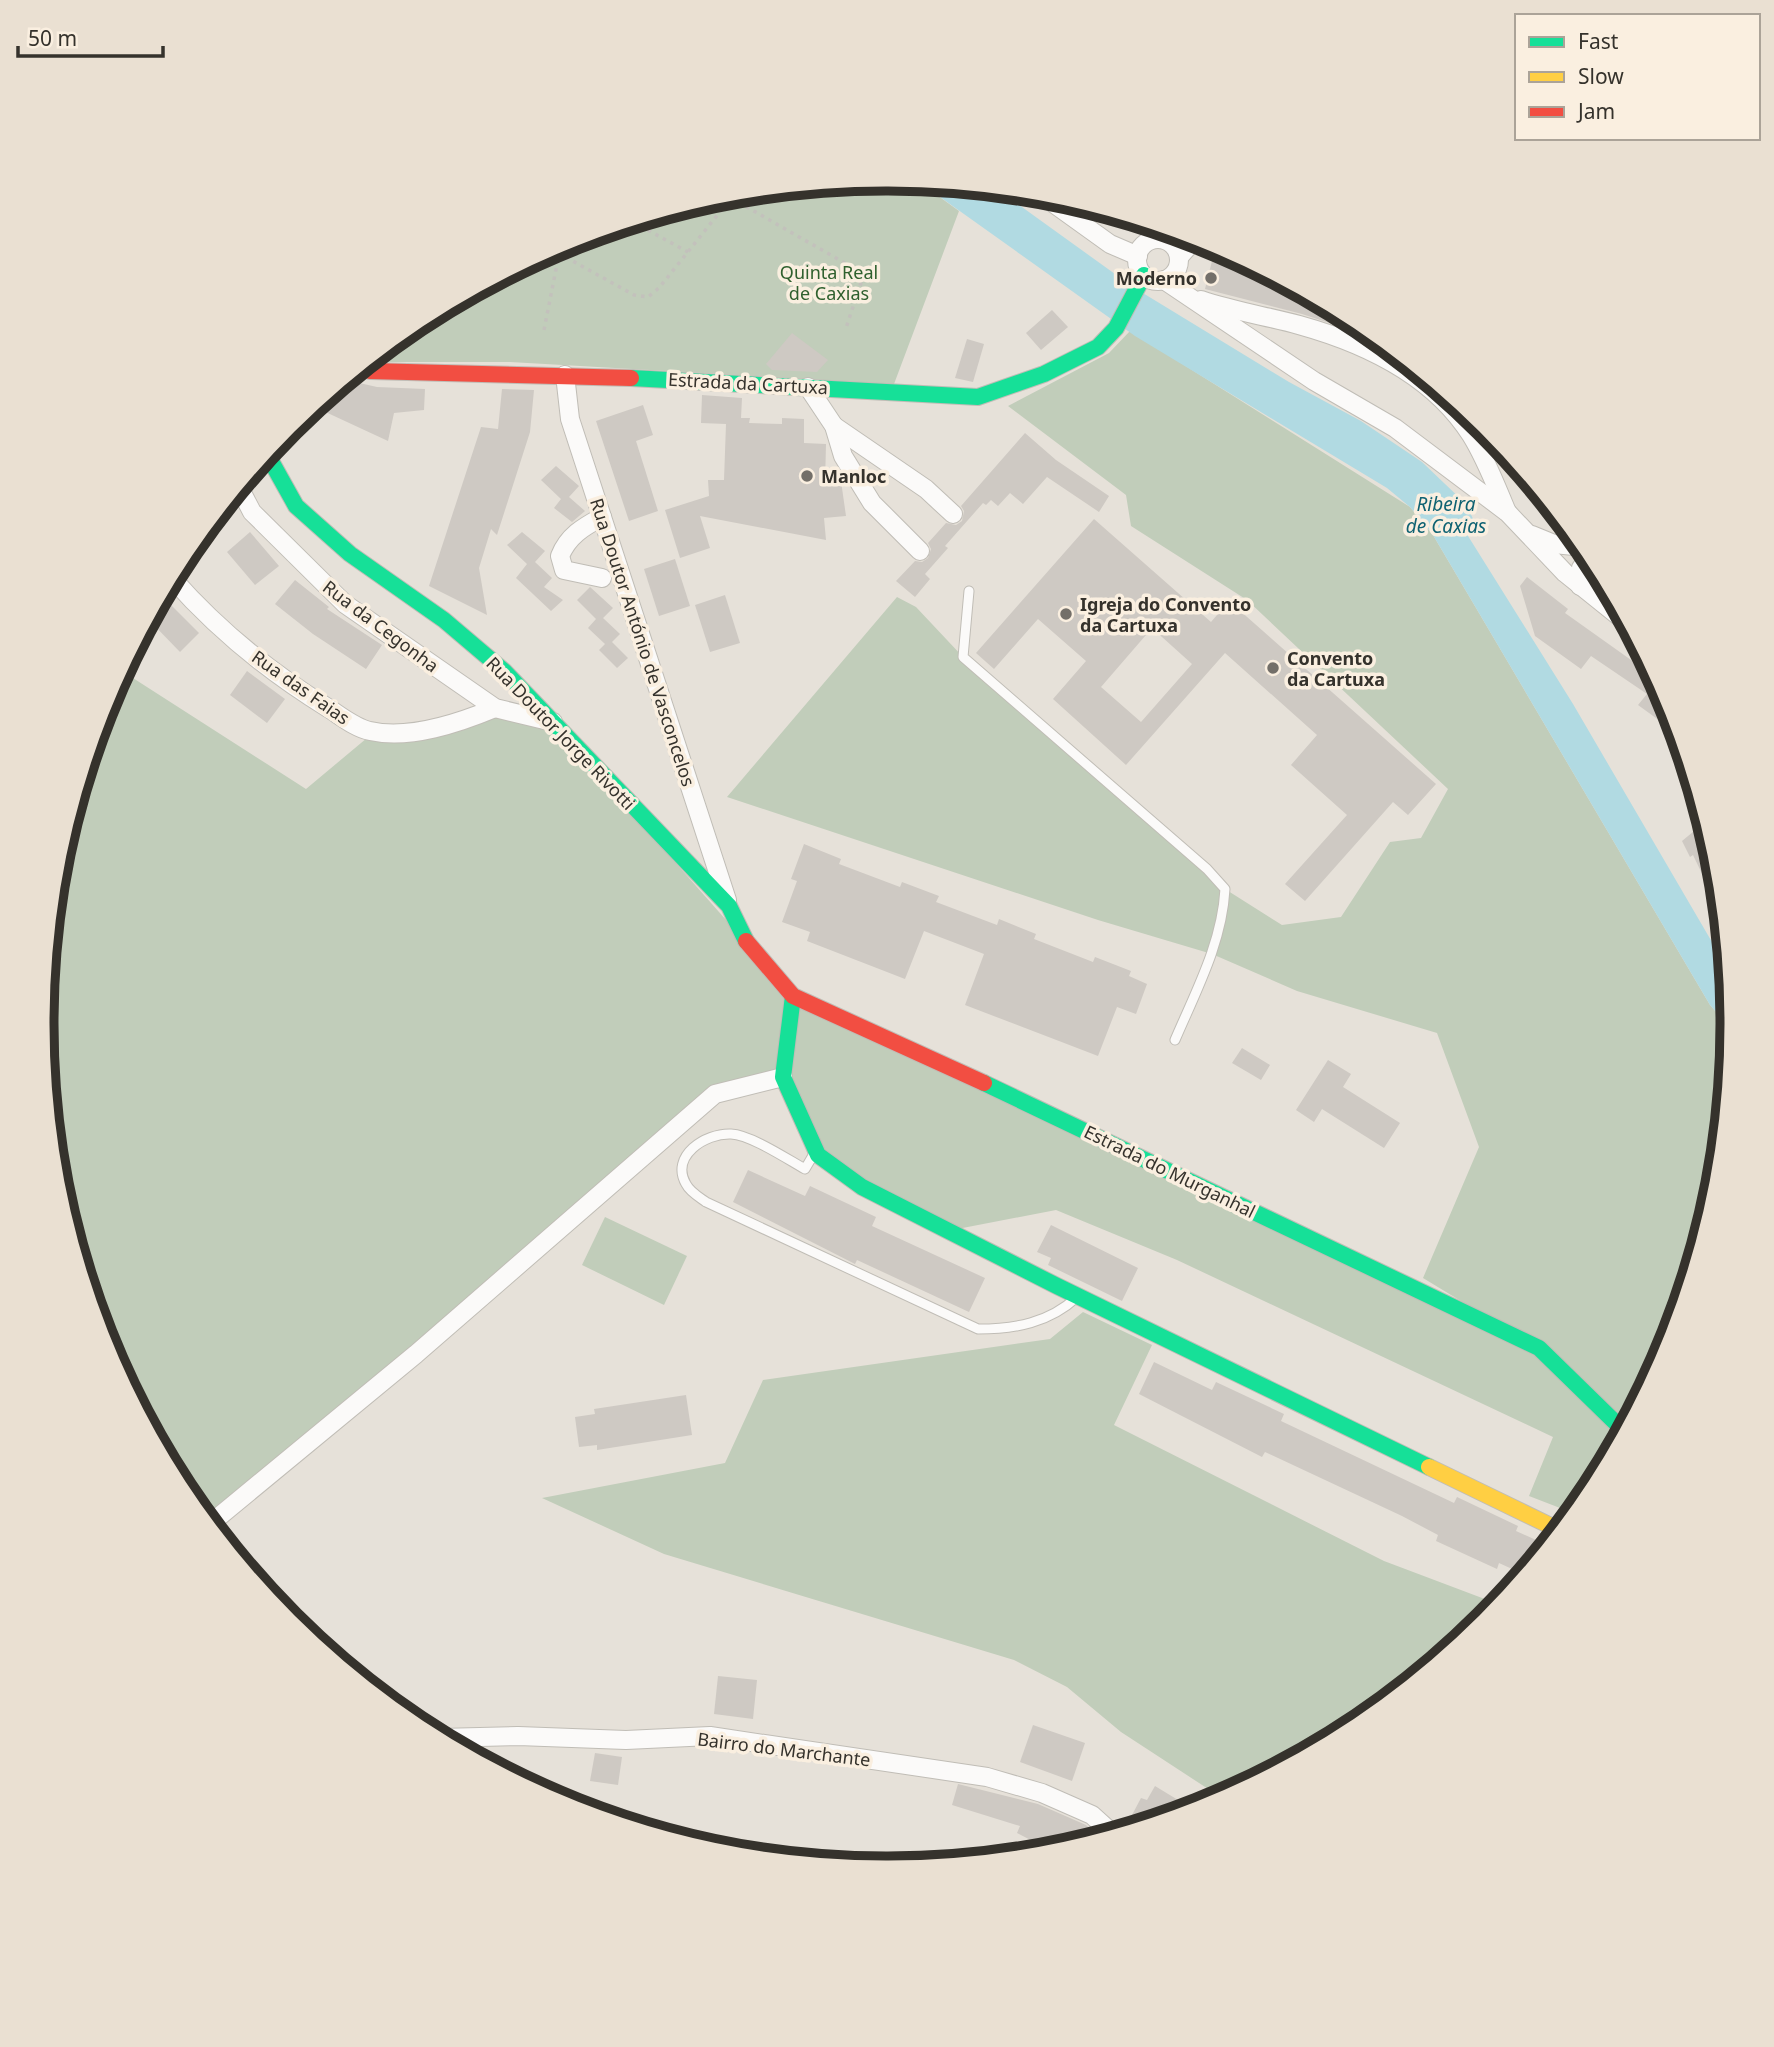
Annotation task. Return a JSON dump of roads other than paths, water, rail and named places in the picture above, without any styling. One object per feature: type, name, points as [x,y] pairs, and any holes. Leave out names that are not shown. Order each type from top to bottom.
[{"type":"street","points":[[1061,210],[1110,244],[1138,256]]},
{"type":"street","points":[[1154,239],[1177,245],[1176,271],[1164,280],[1141,280],[1138,256],[1143,245],[1154,239]]},
{"type":"street","name":"Estrada da Cartuxa","points":[[370,371],[540,377],[565,375],[978,397],[1044,374],[1098,347],[1116,328],[1141,280]]},
{"type":"street","points":[[1164,280],[1245,337],[1395,428],[1508,513],[1580,586],[1609,609]]},
{"type":"street","points":[[1181,293],[1300,325],[1360,346],[1400,368]]},
{"type":"street","points":[[1245,337],[1240,328],[1242,321],[1256,315]]},
{"type":"street","name":"Rua Doutor António de Vasconcelos","points":[[565,375],[570,419],[729,906]]},
{"type":"street","points":[[808,387],[834,426],[843,456],[872,503],[920,551]]},
{"type":"street","points":[[1459,419],[1470,433],[1488,467],[1508,513]]},
{"type":"street","points":[[834,426],[926,489],[953,514]]},
{"type":"street","name":"Rua Doutor Jorge Rivotti","points":[[272,463],[296,506],[351,554],[444,620],[504,671],[729,906]]},
{"type":"street","points":[[1466,481],[1481,483],[1488,474],[1488,467]]},
{"type":"street","name":"Rua da Cegonha","points":[[244,495],[253,512],[345,604],[495,708],[553,722]]},
{"type":"street","points":[[602,517],[579,529],[565,545],[560,556],[564,570],[602,578]]},
{"type":"street","points":[[1526,532],[1554,544],[1568,545]]},
{"type":"street","points":[[1580,586],[1582,566]]},
{"type":"street","name":"Rua das Faias","points":[[179,586],[208,616],[275,672],[332,711],[369,731],[400,734],[468,719],[495,708]]},
{"type":"street","name":"Estrada do Murganhal","points":[[729,906],[744,938],[793,996],[1081,1128],[1539,1348],[1617,1424]]},
{"type":"street","points":[[793,996],[783,1077],[816,1150],[862,1187],[1078,1297],[1551,1526]]},
{"type":"street","points":[[217,1518],[416,1354],[715,1094],[783,1077]]},
{"type":"street","name":"Bairro do Marchante","points":[[459,1737],[518,1736],[626,1740],[710,1737],[988,1777],[1055,1798],[1092,1815],[1106,1827]]},
{"type":"lane","points":[[969,591],[963,657],[1207,869],[1225,889],[1224,917],[1212,954],[1175,1040]]},
{"type":"lane","points":[[816,1150],[805,1169],[732,1134],[713,1137],[696,1144],[684,1157],[682,1175],[687,1187],[706,1202],[978,1329],[1006,1329],[1031,1324],[1054,1316],[1078,1297]]},
{"type":"water","name":"Ribeira de Caxias","points":[[934,193],[1014,201],[1133,287],[1289,382],[1361,421],[1422,462],[1466,504],[1475,523],[1468,536],[1573,704],[1716,949],[1720,1016],[1710,1005],[1433,535],[1410,507],[1387,488],[1135,336]]},
{"type":"place","name":"Moderno","points":[[1211,278]]},
{"type":"place","name":"Manloc","points":[[807,476]]},
{"type":"place","name":"Igreja do Convento da Cartuxa","points":[[1066,614]]},
{"type":"place","name":"Convento da Cartuxa","points":[[1273,668]]},
{"type":"park label","name":"Quinta Real de Caxias","points":[[829,282]]}]
